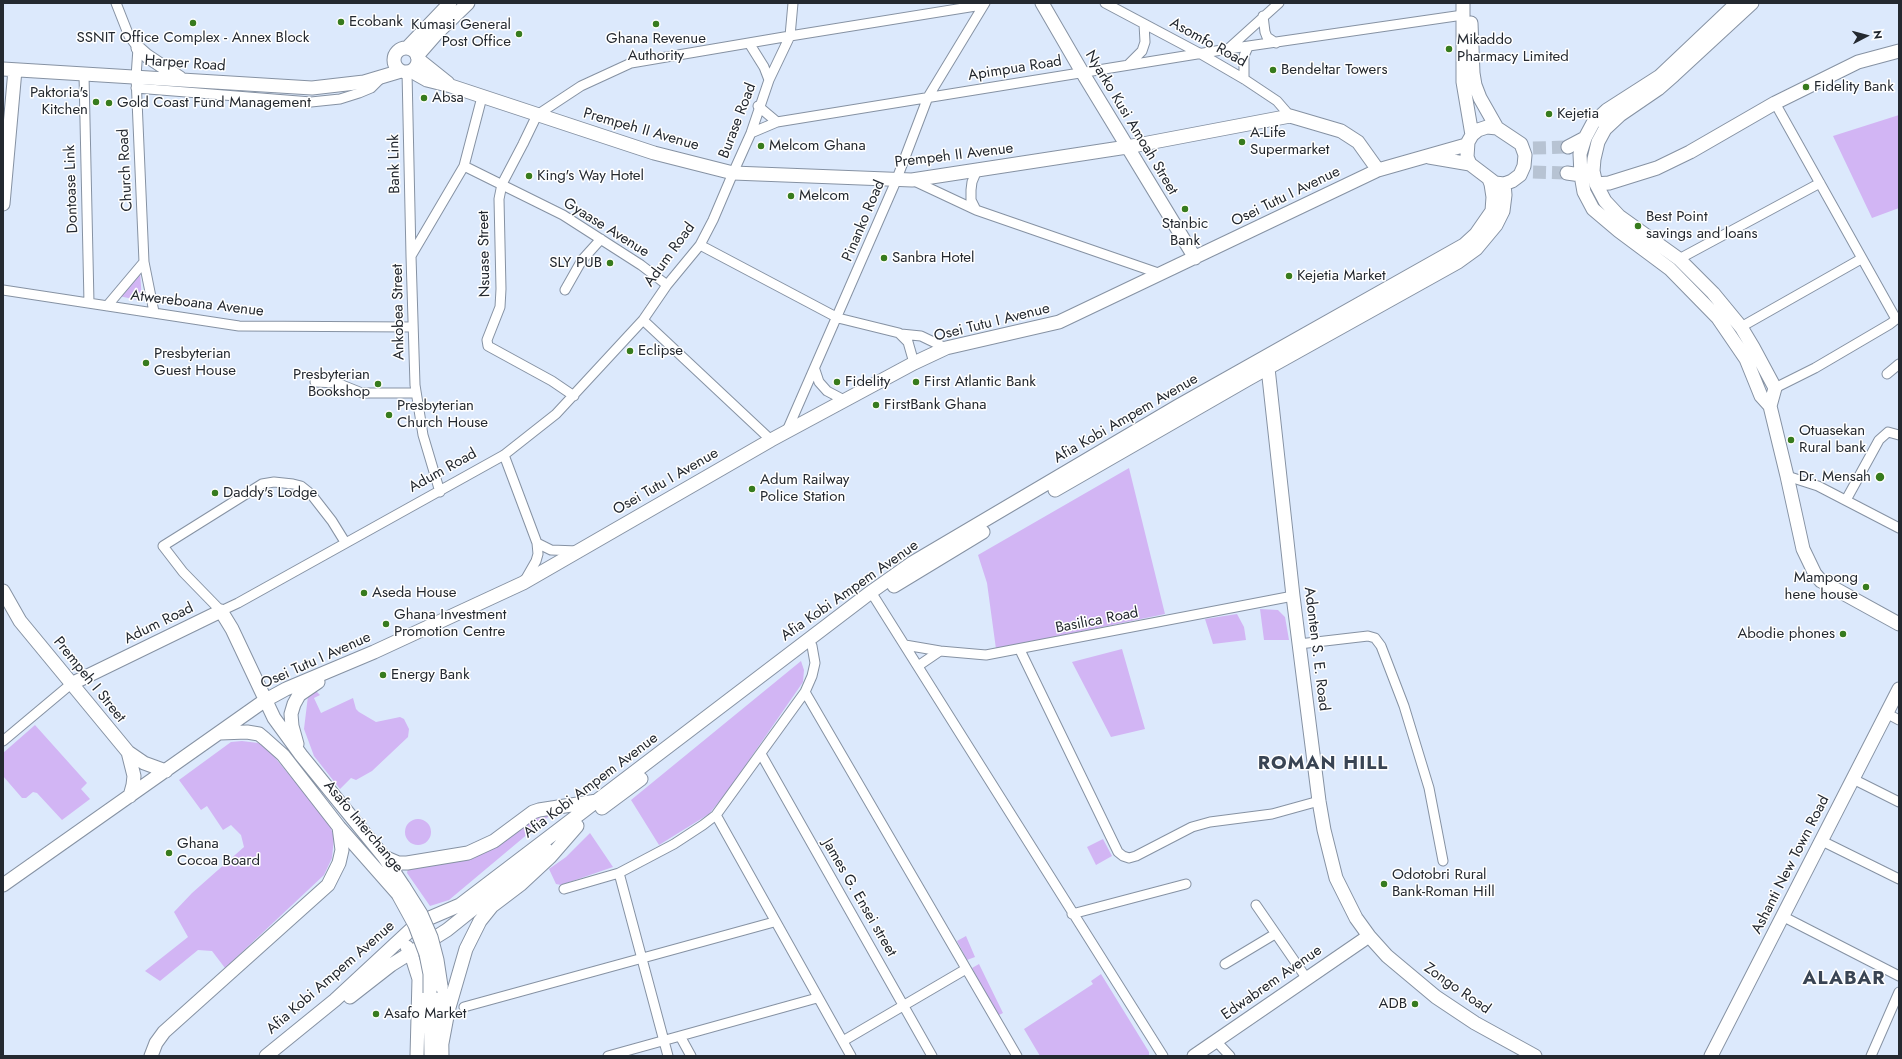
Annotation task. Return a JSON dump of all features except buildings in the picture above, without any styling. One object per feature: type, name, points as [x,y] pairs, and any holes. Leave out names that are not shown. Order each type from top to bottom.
[{"type":"main road","points":[[403,68],[400,50],[407,48],[450,3]]},
{"type":"main road","points":[[364,82],[403,68],[415,68],[418,58],[438,32],[468,3]]},
{"type":"main road","name":"Nyarko Kusi Amoah Street","points":[[1042,3],[1082,72],[1195,258]]},
{"type":"main road","points":[[1471,3],[1473,73],[1475,86],[1497,128]]},
{"type":"main road","points":[[1736,3],[1660,76],[1607,110],[1593,123],[1584,138],[1580,154],[1581,174],[1584,192],[1593,209],[1670,270],[1718,318],[1746,359],[1760,396],[1770,406]]},
{"type":"main road","points":[[1752,3],[1669,80],[1620,115],[1605,129],[1598,142],[1594,159],[1593,171],[1596,184],[1605,201],[1619,216],[1679,260],[1713,293],[1741,327],[1775,388],[1770,406],[1788,476],[1803,549],[1815,574],[1821,581],[1899,624]]},
{"type":"main road","points":[[1463,9],[1463,82],[1469,140],[1467,157],[1470,164]]},
{"type":"main road","points":[[138,48],[166,70],[184,80]]},
{"type":"main road","name":"Prempeh II Avenue","points":[[407,48],[413,50],[418,58],[451,86]]},
{"type":"main road","points":[[1596,184],[1609,183],[1657,168],[1690,152],[1776,103],[1858,62],[1899,51]]},
{"type":"main road","name":"Prempeh II Avenue","points":[[403,68],[427,80],[451,86],[654,153],[733,172],[896,181],[912,180],[1127,147],[1290,116],[1341,131],[1358,142],[1378,170]]},
{"type":"main road","name":"Harper Road","points":[[9,69],[84,75],[136,82],[184,80],[312,88],[364,82],[403,68]]},
{"type":"main road","points":[[3,204],[9,69]]},
{"type":"main road","points":[[1424,156],[1470,164],[1495,183],[1504,184],[1512,181],[1528,169],[1525,155],[1527,146],[1497,128],[1487,127],[1478,130],[1469,140]]},
{"type":"main road","points":[[1568,147],[1584,138]]},
{"type":"main road","name":"Osei Tutu I Avenue","points":[[3,885],[166,771],[264,700],[523,583],[771,440],[846,401],[914,363],[946,348],[1059,322],[1378,170],[1469,140]]},
{"type":"main road","points":[[1567,173],[1581,174]]},
{"type":"main road","points":[[1489,179],[1492,184],[1493,197],[1497,211]]},
{"type":"main road","points":[[1497,211],[1505,195],[1504,184]]},
{"type":"main road","name":"Afia Kobi Ampem Avenue","points":[[266,1056],[335,1000],[418,923],[460,905],[873,595],[1012,515],[1266,363],[1458,262],[1476,249],[1487,238],[1497,211]]},
{"type":"main road","name":"Adonten S. E. Road","points":[[1266,363],[1293,596],[1324,830],[1336,878],[1352,912],[1369,936]]},
{"type":"main road","name":"Prempeh I Street","points":[[3,591],[20,621],[128,752],[144,763],[166,771]]},
{"type":"main road","name":"Adum Road","points":[[71,684],[221,611]]},
{"type":"main road","name":"Asafo Interchange","points":[[221,611],[235,635],[264,700],[274,718],[301,755],[384,858],[421,914],[431,937],[437,960],[436,989]]},
{"type":"main road","name":"Afia Kobi Ampem Avenue","points":[[279,1056],[369,981],[391,965],[411,954],[447,930],[810,643]]},
{"type":"main road","points":[[301,755],[292,726],[291,714],[294,704],[299,695],[341,666]]},
{"type":"main road","name":"Ashanti New Town Road","points":[[1711,1056],[1784,917],[1899,689]]},
{"type":"main road","name":"Asafo Interchange","points":[[218,733],[247,732],[258,734],[266,739],[283,755],[339,827],[388,881],[405,906],[426,954],[430,974],[436,989]]},
{"type":"main road","points":[[128,752],[134,776],[134,785],[130,796]]},
{"type":"main road","points":[[384,858],[407,863],[468,853],[494,842],[539,810],[597,801]]},
{"type":"main road","points":[[442,1049],[448,1011],[466,949],[486,912],[550,857],[577,826]]},
{"type":"main road","points":[[151,1056],[156,1043],[164,1032],[328,885],[340,863],[342,850],[339,827]]},
{"type":"main road","points":[[405,934],[405,944],[411,954],[419,980],[417,1056]]},
{"type":"main road","name":"Edwabrem Avenue","points":[[1194,1056],[1369,936]]},
{"type":"main road","name":"Zongo Road","points":[[1369,936],[1387,956],[1436,998],[1475,1023],[1535,1056]]},
{"type":"main road","points":[[436,989],[442,1049]]},
{"type":"main road","points":[[431,1056],[436,989]]},
{"type":"street","points":[[116,3],[129,36],[138,48]]},
{"type":"street","points":[[790,36],[793,3]]},
{"type":"street","name":"Asomfo Road","points":[[1105,3],[1201,54],[1244,79],[1277,101],[1290,116]]},
{"type":"street","points":[[1228,49],[1279,3]]},
{"type":"street","points":[[536,115],[581,86],[631,63],[983,4]]},
{"type":"street","name":"Pinanko Road","points":[[786,433],[838,318],[896,181],[928,97],[983,4]]},
{"type":"street","name":"Apimpua Road","points":[[751,133],[777,122],[1082,72],[1276,43],[1463,9]]},
{"type":"street","points":[[1263,16],[1265,32],[1267,36],[1276,43]]},
{"type":"street","points":[[1128,65],[1142,51],[1145,42],[1144,24]]},
{"type":"street","name":"Burase Road","points":[[733,172],[751,133],[758,106],[790,36]]},
{"type":"street","name":"Burase Road","points":[[749,43],[764,67],[769,80]]},
{"type":"street","points":[[1244,79],[1244,56],[1248,47]]},
{"type":"street","name":"Church Road","points":[[138,48],[136,82],[144,262],[154,312]]},
{"type":"street","name":"Bank Link","points":[[403,68],[411,256]]},
{"type":"street","name":"Dontoase Link","points":[[84,75],[89,303]]},
{"type":"street","points":[[136,82],[311,102],[340,99],[359,93],[371,88],[384,76]]},
{"type":"street","name":"Ankobea Street","points":[[440,492],[423,435],[416,394],[412,327],[411,256],[464,166],[482,97]]},
{"type":"street","points":[[1775,388],[1815,368],[1898,318],[1861,258],[1776,103]]},
{"type":"street","points":[[758,106],[777,122]]},
{"type":"street","name":"Nsuase Street","points":[[536,115],[524,144],[502,184],[499,199],[500,307],[487,340],[488,346],[552,381],[574,396]]},
{"type":"street","name":"Gyaase Avenue","points":[[464,166],[563,215],[601,239],[667,285]]},
{"type":"street","points":[[976,210],[971,200],[970,190],[977,170]]},
{"type":"street","name":"Adum Road","points":[[221,611],[238,603],[345,542],[440,492],[504,455],[534,433],[574,396],[643,320],[667,285],[700,245],[713,220],[733,172]]},
{"type":"street","points":[[912,180],[976,210],[1161,274]]},
{"type":"street","points":[[1679,260],[1820,183]]},
{"type":"street","points":[[565,290],[582,260],[601,239]]},
{"type":"street","points":[[700,245],[838,318],[901,334],[921,336],[946,348]]},
{"type":"street","points":[[1741,327],[1861,258]]},
{"type":"street","points":[[107,306],[144,262]]},
{"type":"street","name":"Atwereboana Avenue","points":[[3,290],[254,327],[412,327]]},
{"type":"street","points":[[643,320],[771,440]]},
{"type":"street","points":[[901,334],[908,342],[914,363]]},
{"type":"street","points":[[1887,374],[1899,364]]},
{"type":"street","points":[[815,370],[819,382],[827,391],[846,401]]},
{"type":"street","points":[[315,382],[337,383],[362,392],[416,394]]},
{"type":"street","points":[[1846,500],[1879,440],[1888,432],[1899,435]]},
{"type":"street","points":[[504,455],[538,543],[538,554],[536,561],[523,583]]},
{"type":"street","points":[[1788,476],[1818,486],[1899,528]]},
{"type":"street","points":[[221,611],[183,572],[163,546],[262,484],[286,483],[301,486],[311,494],[332,521],[345,542]]},
{"type":"street","points":[[538,543],[551,550],[578,551]]},
{"type":"street","points":[[873,595],[905,644],[1072,914],[1163,1056]]},
{"type":"street","name":"Basilica Road","points":[[905,644],[976,656],[1020,650],[1293,596]]},
{"type":"street","points":[[1299,644],[1368,636],[1375,638],[1381,646],[1404,706],[1429,788],[1443,861]]},
{"type":"street","points":[[564,889],[619,873],[674,844],[703,826],[716,815],[805,692],[815,668],[810,643]]},
{"type":"street","points":[[1020,650],[1118,852],[1123,856],[1128,858],[1136,856],[1192,827],[1210,822],[1272,814],[1319,801]]},
{"type":"street","points":[[918,666],[940,651]]},
{"type":"street","points":[[3,741],[71,684]]},
{"type":"street","points":[[805,692],[1017,1056]]},
{"type":"street","points":[[1886,713],[1899,720]]},
{"type":"street","name":"James G. Ensei street","points":[[761,754],[932,1056]]},
{"type":"street","points":[[1853,779],[1899,802]]},
{"type":"street","points":[[716,815],[774,922],[851,1056]]},
{"type":"street","points":[[1822,841],[1899,879]]},
{"type":"street","points":[[619,873],[668,1056]]},
{"type":"street","points":[[1072,914],[1186,884]]},
{"type":"street","points":[[1256,905],[1307,979]]},
{"type":"street","points":[[1784,917],[1899,976]]},
{"type":"street","points":[[464,1007],[774,922]]},
{"type":"street","points":[[1225,964],[1276,934]]},
{"type":"street","points":[[843,1041],[966,969]]},
{"type":"street","points":[[1870,1056],[1899,992]]},
{"type":"street","points":[[608,1056],[817,998]]},
{"type":"street","points":[[680,1036],[691,1056]]},
{"type":"street","points":[[1216,1041],[1230,1056]]},
{"type":"shaded area","points":[[1899,115],[1899,208],[1872,218],[1833,136]]},
{"type":"shaded area","points":[[140,271],[142,301],[119,296]]},
{"type":"shaded area","points":[[1129,468],[1165,614],[996,649],[987,583],[978,555]]},
{"type":"shaded area","points":[[1260,609],[1278,610],[1285,617],[1289,640],[1264,640]]},
{"type":"shaded area","points":[[1237,614],[1244,627],[1246,640],[1213,644],[1205,619]]},
{"type":"shaded area","points":[[1122,649],[1145,729],[1111,737],[1072,662]]},
{"type":"shaded area","points":[[801,661],[804,670],[803,682],[727,792],[709,814],[659,845],[631,800]]},
{"type":"shaded area","points":[[316,691],[320,695],[314,698],[321,713],[353,698],[356,709],[376,722],[400,717],[404,719],[409,729],[408,737],[372,771],[356,780],[351,778],[340,789],[314,756],[304,729],[308,696]]},
{"type":"shaded area","points":[[35,725],[87,783],[81,789],[90,799],[62,820],[37,793],[33,792],[26,798],[22,798],[3,776],[3,753]]},
{"type":"shaded area","points":[[242,741],[258,743],[268,749],[329,823],[334,837],[332,858],[324,875],[225,968],[212,951],[198,950],[160,981],[145,971],[188,937],[174,912],[192,893],[244,847],[241,835],[231,825],[223,830],[207,806],[201,810],[179,780],[231,742]]},
{"type":"shaded area","points":[[554,812],[449,900],[430,906],[407,873],[408,868],[478,856],[493,848],[534,817]]},
{"type":"shaded area","points":[[418,819],[427,823],[431,832],[427,841],[418,845],[409,841],[405,832],[409,823]]},
{"type":"shaded area","points":[[590,833],[613,867],[561,885],[556,884],[549,869],[566,857]]},
{"type":"shaded area","points":[[1103,839],[1112,856],[1096,865],[1087,847]]},
{"type":"shaded area","points":[[966,936],[975,957],[967,960],[957,941]]},
{"type":"shaded area","points":[[979,964],[1003,1013],[997,1016],[972,968]]},
{"type":"shaded area","points":[[1101,974],[1149,1052],[1149,1056],[1040,1056],[1024,1029],[1093,984],[1091,981]]},
{"type":"tunnel","points":[[1533,148],[1568,147]]},
{"type":"tunnel","points":[[1533,172],[1567,173]]},
{"type":"place","name":"Ecobank","points":[[341,22]]},
{"type":"place","name":"SSNIT Office Complex - Annex Block","points":[[193,23]]},
{"type":"place","name":"Ghana Revenue Authority","points":[[656,24]]},
{"type":"place","name":"Kumasi General Post Office","points":[[519,34]]},
{"type":"place","name":"Mikaddo Pharmacy Limited","points":[[1449,49]]},
{"type":"place","name":"Bendeltar Towers","points":[[1273,70]]},
{"type":"place","name":"Fidelity Bank","points":[[1806,87]]},
{"type":"place","name":"Absa","points":[[424,98]]},
{"type":"place","name":"Paktoria's Kitchen","points":[[96,102]]},
{"type":"place","name":"Gold Coast Fund Management","points":[[109,103]]},
{"type":"place","name":"Kejetia","points":[[1549,114]]},
{"type":"place","name":"A-Life Supermarket","points":[[1242,142]]},
{"type":"place","name":"Melcom Ghana","points":[[761,146]]},
{"type":"place","name":"King's Way Hotel","points":[[529,176]]},
{"type":"place","name":"Melcom","points":[[791,196]]},
{"type":"place","name":"Stanbic Bank","points":[[1185,209]]},
{"type":"place","name":"Best Point savings and loans","points":[[1638,226]]},
{"type":"place","name":"Sanbra Hotel","points":[[884,258]]},
{"type":"place","name":"SLY PUB","points":[[610,263]]},
{"type":"place","name":"Kejetia Market","points":[[1289,276]]},
{"type":"place","name":"Eclipse","points":[[630,351]]},
{"type":"place","name":"Presbyterian Guest House","points":[[146,363]]},
{"type":"place","name":"Fidelity","points":[[837,382]]},
{"type":"place","name":"First Atlantic Bank","points":[[916,382]]},
{"type":"place","name":"Presbyterian Bookshop","points":[[378,384]]},
{"type":"place","name":"FirstBank Ghana","points":[[876,405]]},
{"type":"place","name":"Presbyterian Church House","points":[[389,415]]},
{"type":"place","name":"Otuasekan Rural bank","points":[[1791,440]]},
{"type":"place","name":"Dr. Mensah","points":[[1880,477]]},
{"type":"place","name":"Adum Railway Police Station","points":[[752,489]]},
{"type":"place","name":"Daddy's Lodge","points":[[215,493]]},
{"type":"place","name":"Mampong hene house","points":[[1866,587]]},
{"type":"place","name":"Aseda House","points":[[364,593]]},
{"type":"place","name":"Ghana Investment Promotion Centre","points":[[386,624]]},
{"type":"place","name":"Abodie phones","points":[[1843,634]]},
{"type":"place","name":"Energy Bank","points":[[383,675]]},
{"type":"place","name":"Ghana Cocoa Board","points":[[169,853]]},
{"type":"place","name":"Odotobri Rural Bank-Roman Hill","points":[[1384,884]]},
{"type":"place","name":"ADB","points":[[1415,1004]]},
{"type":"place","name":"Asafo Market","points":[[376,1014]]},
{"type":"district","name":"ROMAN HILL","points":[[1323,764]]},
{"type":"district","name":"ALABAR","points":[[1844,979]]}]
